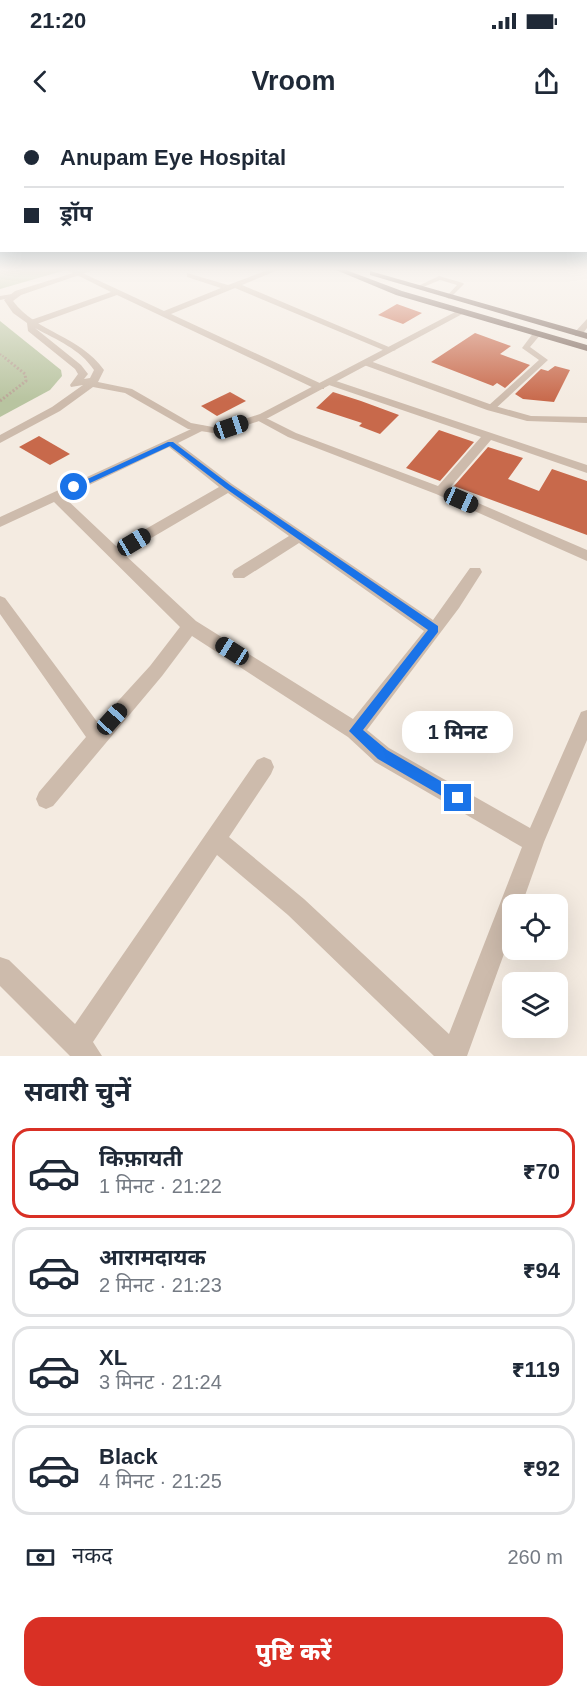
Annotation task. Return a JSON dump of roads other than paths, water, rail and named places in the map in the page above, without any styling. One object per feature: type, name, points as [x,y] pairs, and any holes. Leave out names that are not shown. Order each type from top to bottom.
[{"type":"main road","points":[[468,314],[587,348]]},
{"type":"main road","points":[[508,314],[583,335]]},
{"type":"street","points":[[0,440],[71,399],[93,382],[99,370],[89,355],[45,327],[31,323],[20,314]]},
{"type":"street","points":[[31,323],[57,314]]},
{"type":"street","points":[[163,314],[325,385],[587,469]]},
{"type":"street","points":[[300,314],[392,350]]},
{"type":"street","points":[[80,381],[128,391],[188,426],[231,427],[258,418],[325,385],[459,314]]},
{"type":"street","points":[[583,335],[587,322]]},
{"type":"street","points":[[0,430],[58,398],[80,381],[83,374],[78,367],[31,329],[31,323]]},
{"type":"street","points":[[368,363],[491,408],[531,419],[587,420]]},
{"type":"street","points":[[258,418],[292,435],[440,491],[587,556]]},
{"type":"street","points":[[0,522],[200,428]]},
{"type":"street","points":[[440,491],[488,436]]},
{"type":"street","points":[[171,443],[228,486],[434,629]]},
{"type":"street","points":[[115,554],[228,486]]},
{"type":"street","points":[[55,496],[190,626],[355,731],[382,755],[534,842]]},
{"type":"street","points":[[239,574],[300,536]]},
{"type":"street","points":[[355,731],[475,572]]},
{"type":"street","points":[[0,602],[96,736]]},
{"type":"street","points":[[46,799],[96,736],[173,651],[190,626]]},
{"type":"street","points":[[215,838],[296,907],[411,1018],[454,1056],[534,842],[587,718]]},
{"type":"street","points":[[0,969],[83,1050],[215,838],[264,767]]},
{"type":"lane","points":[[491,408],[544,360],[526,348],[537,334]]}]
